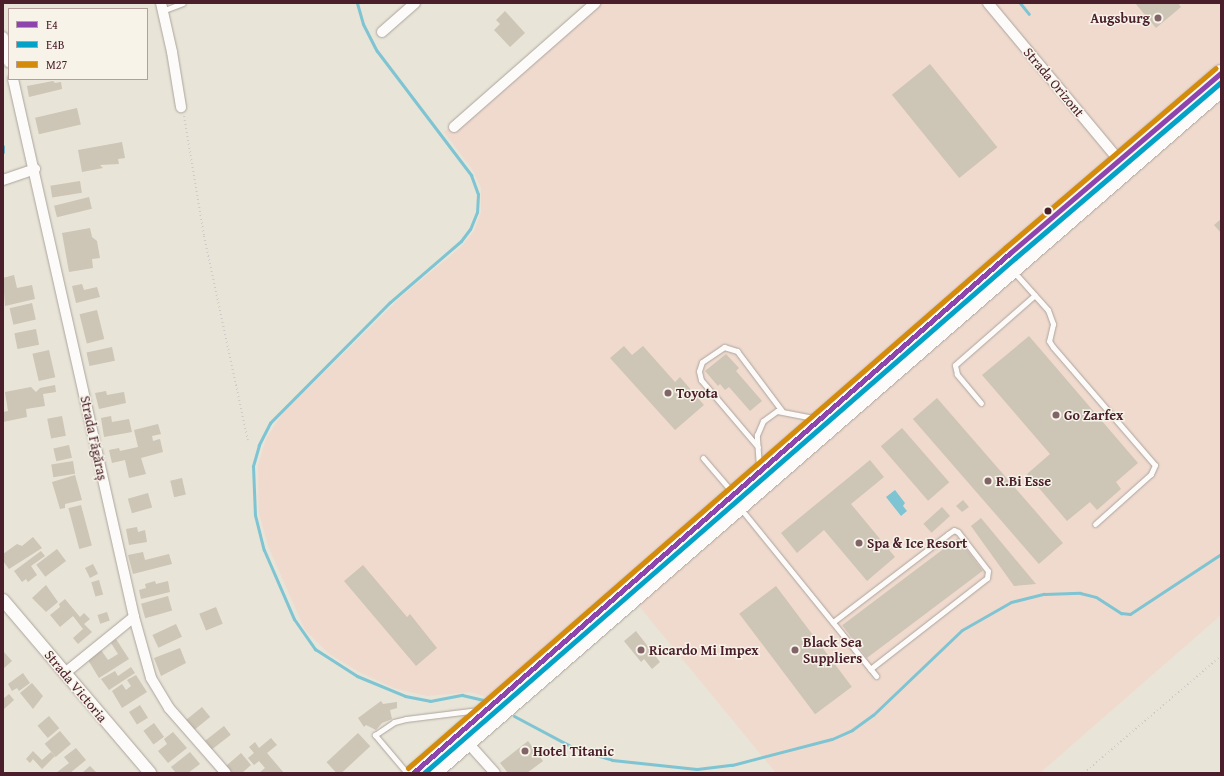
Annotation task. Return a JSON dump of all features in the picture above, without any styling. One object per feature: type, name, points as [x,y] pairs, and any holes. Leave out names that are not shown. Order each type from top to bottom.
[{"type":"main road","points":[[433,773],[737,500],[758,473],[1221,73]]},
{"type":"main road","points":[[414,773],[487,709],[1012,270],[1221,89]]},
{"type":"street","points":[[382,32],[415,3]]},
{"type":"street","points":[[454,126],[596,3]]},
{"type":"street","name":"Strada Orizont","points":[[988,3],[1119,160]]},
{"type":"street","points":[[162,7],[181,107]]},
{"type":"street","points":[[3,37],[8,58]]},
{"type":"street","name":"Strada Făgăraș","points":[[13,80],[35,169],[134,617],[156,691],[226,773]]},
{"type":"street","points":[[3,180],[35,169]]},
{"type":"street","name":"Strada Victoria","points":[[3,600],[150,773]]},
{"type":"street","points":[[65,673],[134,617]]},
{"type":"street","points":[[468,743],[495,773]]},
{"type":"lane","points":[[162,7],[183,3]]},
{"type":"lane","points":[[1012,270],[1048,310],[1053,324],[1049,341],[1052,347],[1154,465],[1151,474],[1095,524]]},
{"type":"lane","points":[[982,403],[958,374],[955,365],[1035,295]]},
{"type":"lane","points":[[758,447],[701,380],[699,371],[702,362],[724,347],[737,351],[782,411]]},
{"type":"lane","points":[[758,473],[758,428],[763,421],[777,411],[782,411],[808,419],[822,417]]},
{"type":"lane","points":[[703,458],[876,676]]},
{"type":"lane","points":[[833,622],[951,531],[958,532],[988,571],[986,578],[870,669]]},
{"type":"lane","points":[[407,773],[375,735],[394,722],[406,719],[487,709]]},
{"type":"path","points":[[181,107],[188,130],[204,236],[248,442]]},
{"type":"path","points":[[1084,773],[1221,656]]},
{"type":"shaded area","points":[[594,3],[1221,3],[1221,615],[1040,773],[776,773],[625,589],[496,700],[471,692],[427,696],[394,688],[359,672],[328,653],[305,630],[269,548],[259,514],[258,466],[266,439],[283,413],[403,295],[461,247],[474,231],[481,212],[481,188],[472,169],[444,132]]},
{"type":"water","points":[[895,490],[905,503],[903,506],[907,511],[901,516],[886,497]]},
{"type":"building","name":"Augsburg","points":[[1135,3],[1178,3],[1181,7],[1156,28]]},
{"type":"building","points":[[505,11],[525,33],[510,47],[494,30],[500,24],[496,20]]},
{"type":"building","points":[[930,64],[997,147],[959,178],[892,95]]},
{"type":"building","points":[[53,81],[55,83],[61,82],[62,89],[29,97],[27,86]]},
{"type":"building","points":[[77,108],[81,125],[39,134],[35,118]]},
{"type":"building","points":[[122,142],[125,158],[118,159],[119,164],[100,165],[103,168],[82,172],[78,150]]},
{"type":"building","points":[[80,181],[82,193],[52,198],[50,186]]},
{"type":"building","points":[[89,197],[92,209],[57,217],[54,206]]},
{"type":"building","points":[[1221,219],[1221,233],[1214,225]]},
{"type":"building","points":[[90,228],[92,237],[97,241],[100,258],[92,259],[93,268],[69,272],[62,233]]},
{"type":"building","points":[[14,275],[17,288],[32,285],[35,299],[5,306],[3,278]]},
{"type":"building","points":[[82,284],[84,290],[97,287],[100,297],[76,303],[72,286]]},
{"type":"building","points":[[32,303],[36,320],[13,325],[10,308]]},
{"type":"building","points":[[97,310],[104,339],[87,343],[80,314]]},
{"type":"building","points":[[36,329],[39,345],[17,349],[14,333]]},
{"type":"building","name":"Go Zarfex","points":[[1029,336],[1138,463],[1116,482],[1121,489],[1097,510],[1090,502],[1067,521],[1027,474],[1050,454],[982,375]]},
{"type":"building","name":"Toyota","points":[[624,346],[632,355],[643,346],[675,382],[680,377],[704,405],[675,430],[610,358]]},
{"type":"building","points":[[112,347],[115,361],[89,366],[87,352]]},
{"type":"building","points":[[49,350],[55,377],[39,381],[32,354]]},
{"type":"building","points":[[726,354],[739,368],[736,371],[762,401],[750,411],[729,387],[725,390],[720,384],[718,386],[705,371]]},
{"type":"building","points":[[55,385],[56,392],[43,394],[45,406],[26,409],[27,417],[3,422],[3,412],[8,411],[5,392],[31,387],[36,392],[40,388]]},
{"type":"building","points":[[106,391],[107,395],[124,392],[126,403],[99,409],[95,393]]},
{"type":"building","name":"R.Bi Esse","points":[[937,398],[1063,543],[1039,564],[913,419]]},
{"type":"building","points":[[62,416],[66,436],[51,438],[47,419]]},
{"type":"building","points":[[111,416],[112,422],[129,419],[132,432],[104,437],[101,418]]},
{"type":"building","points":[[158,424],[161,434],[152,436],[153,441],[160,439],[163,452],[141,458],[146,474],[129,478],[125,460],[112,463],[109,450],[119,448],[120,451],[138,447],[134,430]]},
{"type":"building","points":[[902,428],[949,482],[928,501],[881,446]]},
{"type":"building","points":[[69,445],[72,458],[56,461],[53,449]]},
{"type":"building","name":"Spa & Ice Resort","points":[[870,460],[884,477],[851,504],[895,557],[867,581],[824,530],[797,553],[781,533]]},
{"type":"building","points":[[73,461],[75,474],[53,477],[51,464]]},
{"type":"building","points":[[75,475],[82,500],[65,504],[65,508],[60,509],[52,482]]},
{"type":"building","points":[[182,478],[186,495],[174,497],[170,481]]},
{"type":"building","points":[[148,493],[152,507],[132,513],[128,499]]},
{"type":"building","points":[[963,500],[969,507],[962,512],[956,506]]},
{"type":"building","points":[[81,505],[92,546],[79,549],[68,508]]},
{"type":"building","points":[[942,507],[950,516],[931,533],[923,524]]},
{"type":"building","points":[[981,518],[1036,584],[1014,586],[971,526]]},
{"type":"building","points":[[137,527],[138,532],[145,530],[147,542],[129,545],[126,529]]},
{"type":"building","points":[[33,537],[42,548],[9,569],[3,561],[3,554],[17,544],[22,546]]},
{"type":"building","points":[[958,538],[983,571],[867,658],[842,625]]},
{"type":"building","points":[[57,549],[66,561],[45,577],[36,565]]},
{"type":"building","points":[[41,551],[45,556],[31,566],[37,575],[28,582],[26,579],[22,582],[14,571]]},
{"type":"building","points":[[143,552],[145,560],[169,554],[172,564],[133,574],[128,555]]},
{"type":"building","points":[[93,564],[98,574],[90,578],[85,568]]},
{"type":"building","points":[[363,565],[407,617],[410,614],[437,648],[416,666],[344,581]]},
{"type":"building","points":[[99,580],[103,594],[95,597],[91,582]]},
{"type":"building","points":[[155,581],[156,584],[168,581],[170,592],[141,599],[139,590],[146,588],[145,584]]},
{"type":"building","points":[[46,585],[58,602],[46,612],[32,598]]},
{"type":"building","name":"Black Sea Suppliers","points":[[776,586],[852,687],[815,714],[739,614]]},
{"type":"building","points":[[168,596],[172,610],[145,618],[141,604]]},
{"type":"building","points":[[65,599],[80,617],[84,613],[90,619],[84,624],[92,632],[78,644],[73,638],[83,629],[73,616],[60,627],[50,615],[60,607],[59,604]]},
{"type":"building","points":[[216,607],[223,624],[206,630],[199,614]]},
{"type":"building","points":[[107,612],[110,621],[100,624],[97,615]]},
{"type":"building","points":[[176,624],[182,637],[158,648],[152,635]]},
{"type":"building","name":"Ricardo Mi Impex","points":[[636,631],[660,662],[652,669],[644,659],[641,662],[624,641]]},
{"type":"building","points":[[116,639],[129,659],[99,678],[88,660],[101,650],[108,660],[118,654],[111,643]]},
{"type":"building","points":[[180,648],[186,663],[161,676],[154,658]]},
{"type":"building","points":[[3,651],[12,661],[3,669]]},
{"type":"building","points":[[131,667],[135,673],[109,690],[101,679],[115,671],[118,676]]},
{"type":"building","points":[[23,673],[30,683],[19,691],[17,688],[12,691],[8,684]]},
{"type":"building","points":[[136,675],[147,692],[122,708],[112,691],[122,684],[126,690],[131,686],[127,680]]},
{"type":"building","points":[[32,683],[43,696],[33,709],[20,693]]},
{"type":"building","points":[[9,694],[14,700],[3,710],[3,699]]},
{"type":"building","points":[[381,701],[383,704],[397,702],[397,708],[390,710],[392,719],[382,723],[376,730],[366,725],[364,727],[358,718]]},
{"type":"building","points":[[140,705],[148,718],[137,725],[129,712]]},
{"type":"building","points":[[202,707],[210,717],[194,730],[186,720]]},
{"type":"building","points":[[49,716],[59,728],[48,738],[38,726]]},
{"type":"building","points":[[154,723],[164,737],[153,744],[143,731]]},
{"type":"building","points":[[224,726],[231,735],[212,749],[205,741]]},
{"type":"building","points":[[60,731],[71,744],[56,757],[45,744]]},
{"type":"building","points":[[173,732],[187,748],[168,763],[158,751],[167,744],[164,739]]},
{"type":"building","points":[[358,733],[370,746],[341,773],[337,773],[327,762]]},
{"type":"building","points":[[271,738],[277,745],[267,753],[284,773],[259,773],[265,768],[259,761],[254,765],[248,758],[254,753],[249,747],[255,742],[259,748]]},
{"type":"building","name":"Hotel Titanic","points":[[528,741],[543,761],[527,773],[508,773],[500,763]]},
{"type":"building","points":[[76,748],[86,760],[70,773],[56,773],[69,763],[64,757]]},
{"type":"building","points":[[33,751],[42,760],[51,752],[55,756],[42,769],[33,759],[30,763],[26,759]]},
{"type":"building","points":[[190,752],[200,764],[188,773],[176,773],[171,767]]},
{"type":"building","points":[[241,753],[251,765],[242,773],[232,773],[226,766]]},
{"type":"building","points":[[90,766],[97,773],[82,773]]},
{"type":"waterway","points":[[357,3],[363,24],[377,51],[471,175],[478,194],[477,212],[470,229],[461,241],[390,302],[270,423],[259,445],[253,466],[255,515],[264,550],[294,619],[315,649],[357,676],[405,696],[430,701],[462,695],[483,700]]},
{"type":"waterway","points":[[1020,3],[1029,14]]},
{"type":"waterway","points":[[3,146],[3,152]]},
{"type":"waterway","points":[[514,716],[578,750],[612,760],[697,769],[732,765],[832,739],[852,730],[873,715],[962,630],[1011,602],[1044,594],[1080,593],[1096,597],[1121,613],[1130,614],[1221,554]]},
{"type":"transit line","name":"M27","points":[[408,768],[1005,248],[1216,68]]},
{"type":"transit line","name":"E4","points":[[413,773],[1010,253],[1221,73]]},
{"type":"transit line","name":"E4B","points":[[424,773],[1015,258],[1221,82]]},
{"type":"place","name":"Augsburg","points":[[1158,18]]},
{"type":"place","name":"Toyota","points":[[668,393]]},
{"type":"place","name":"Go Zarfex","points":[[1056,415]]},
{"type":"place","name":"R.Bi Esse","points":[[988,481]]},
{"type":"place","name":"Spa & Ice Resort","points":[[859,543]]},
{"type":"place","name":"Ricardo Mi Impex","points":[[641,650]]},
{"type":"place","name":"Black Sea Suppliers","points":[[795,650]]},
{"type":"place","name":"Hotel Titanic","points":[[525,751]]}]
